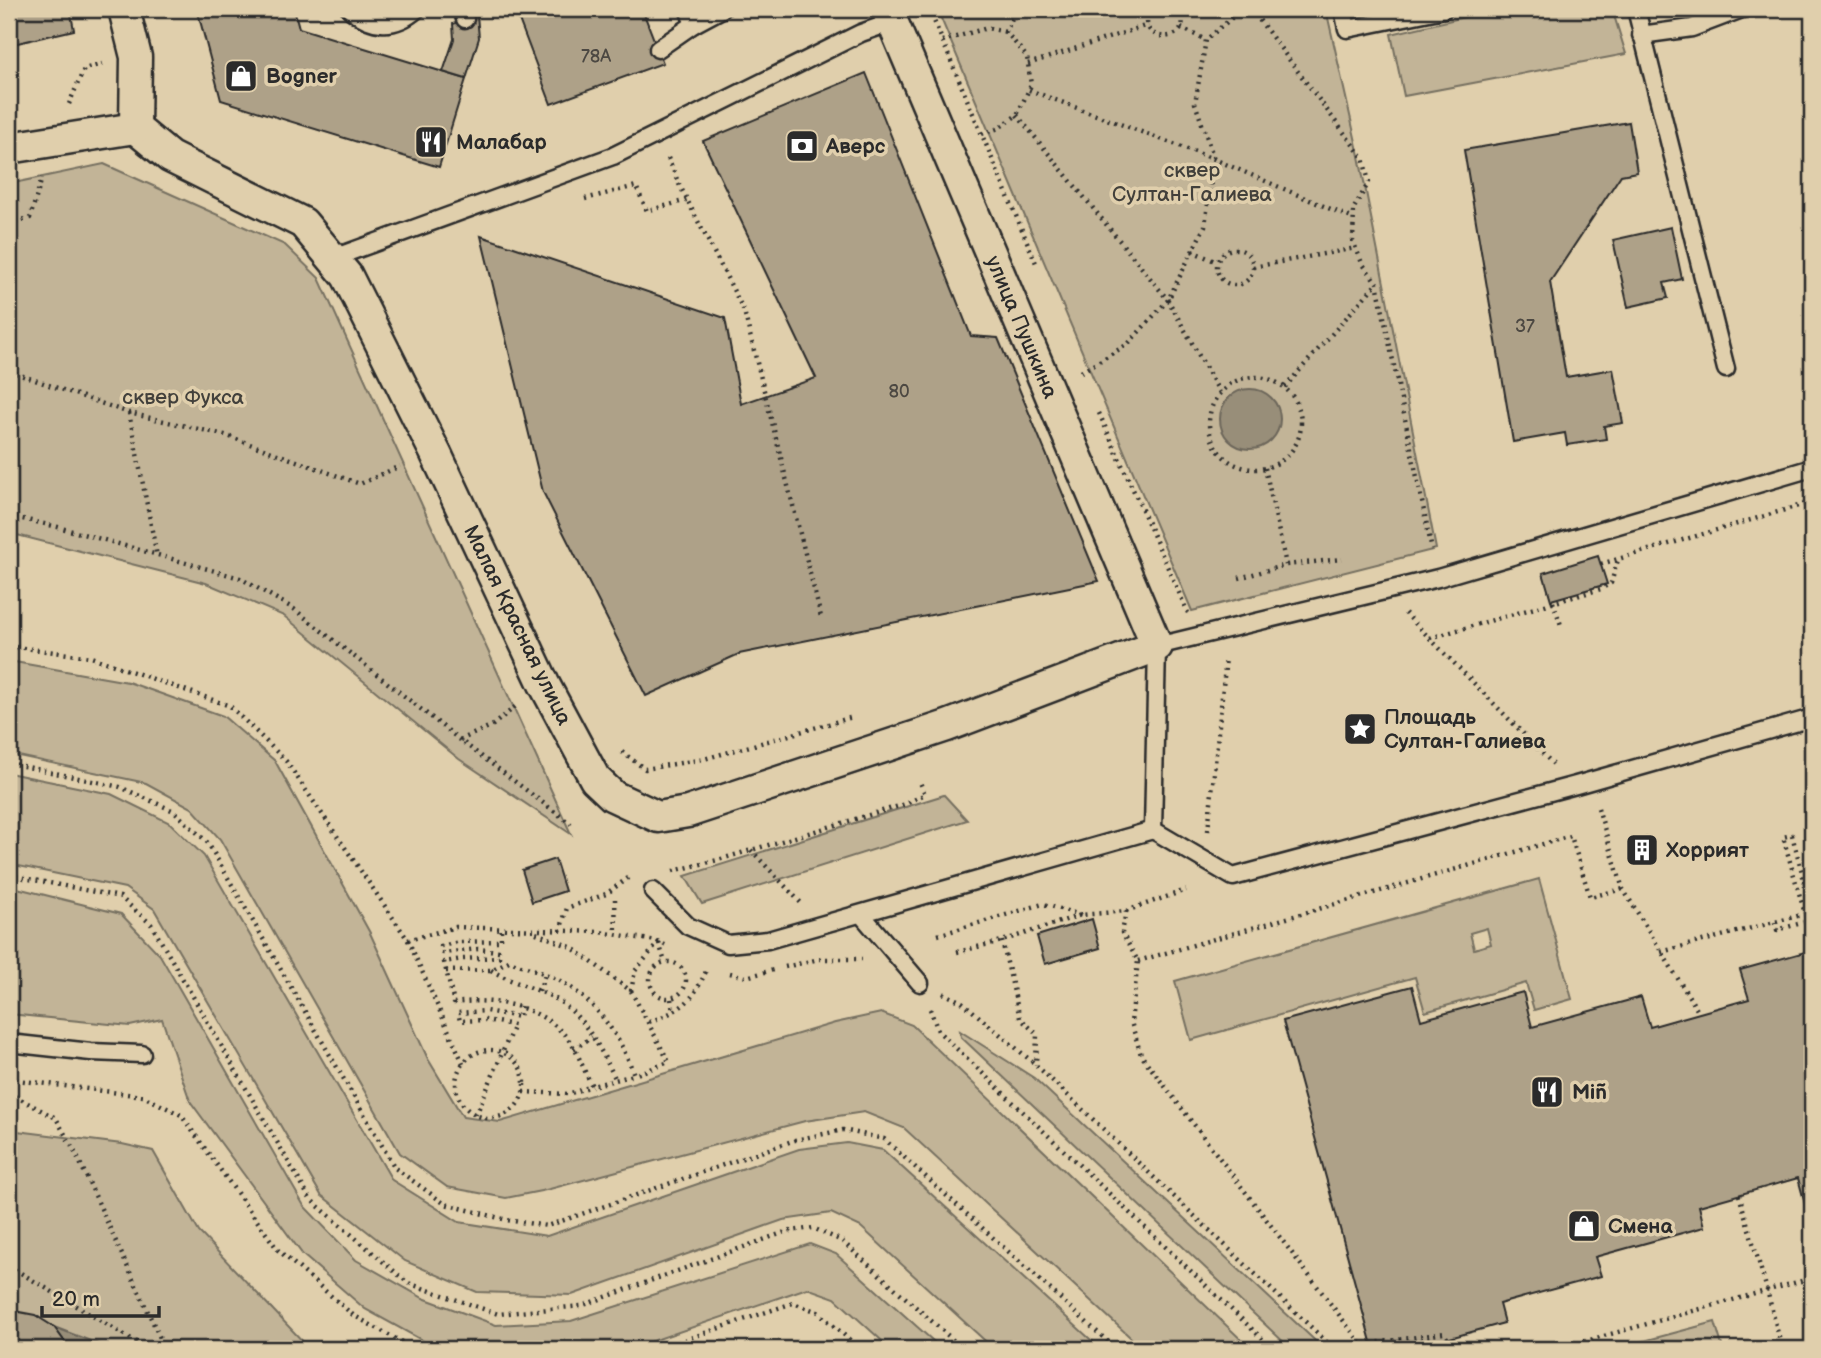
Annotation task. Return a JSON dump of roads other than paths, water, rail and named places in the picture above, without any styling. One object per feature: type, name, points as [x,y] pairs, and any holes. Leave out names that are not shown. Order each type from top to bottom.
[{"type":"street","points":[[9,148],[135,128],[136,57],[124,9]]},
{"type":"street","name":"улица Пушкина","points":[[890,16],[1157,646]]},
{"type":"street","name":"Малая Красная улица","points":[[135,128],[170,158],[303,223],[347,275],[436,454],[544,684],[595,779],[613,796],[633,807],[658,817],[688,812],[947,726],[1157,646]]},
{"type":"lane","points":[[350,9],[363,19],[385,24],[409,16],[417,9]]},
{"type":"lane","points":[[658,49],[691,16],[722,9]]},
{"type":"lane","points":[[1343,9],[1347,29],[1444,9]]},
{"type":"lane","points":[[1636,9],[1726,369]]},
{"type":"lane","points":[[1641,36],[1692,27],[1742,9]]},
{"type":"lane","points":[[333,258],[613,156],[890,16]]},
{"type":"lane","points":[[1153,830],[1157,646],[1438,578],[1812,468]]},
{"type":"lane","points":[[653,891],[688,926],[728,944],[768,940],[1153,830],[1233,877],[1562,789],[1812,718]]},
{"type":"lane","points":[[861,914],[920,983]]},
{"type":"lane","points":[[9,1043],[90,1052],[142,1054]]},
{"type":"place","name":"Bogner","points":[[241,76]]},
{"type":"place","name":"Малабар","points":[[431,142]]},
{"type":"place","name":"Аверс","points":[[802,146]]},
{"type":"place","name":"Площадь Султан-Галиева","points":[[1360,729]]},
{"type":"place","name":"Хоррият","points":[[1642,850]]},
{"type":"place","name":"Miñ","points":[[1547,1092]]},
{"type":"place","name":"Смена","points":[[1584,1226]]},
{"type":"park label","name":"сквер Султан-Галиева","points":[[1192,182]]},
{"type":"park label","name":"cквер Фукса","points":[[183,397]]}]
